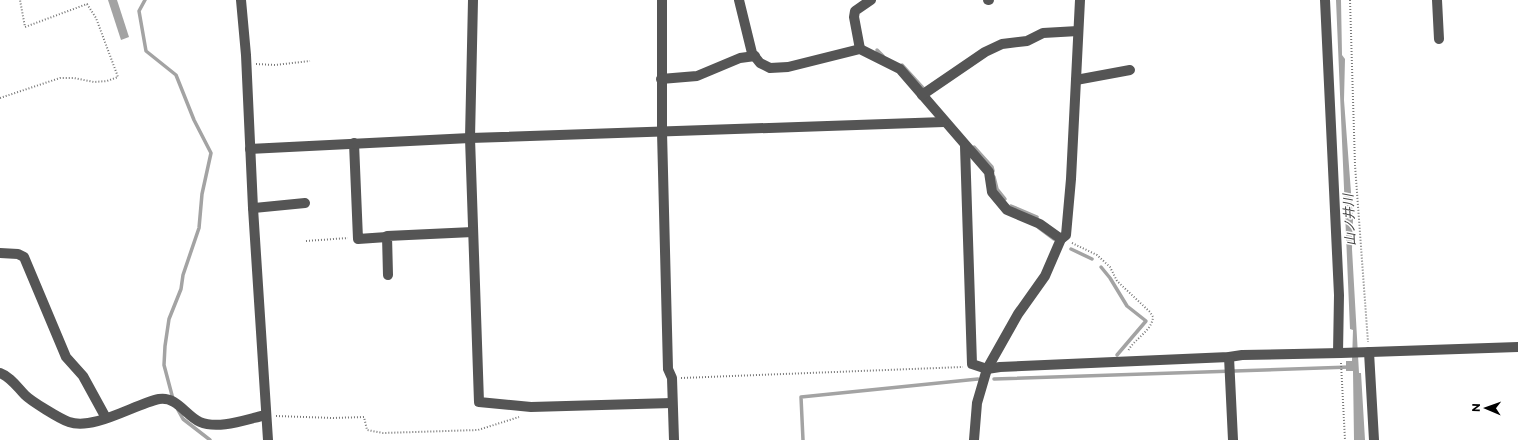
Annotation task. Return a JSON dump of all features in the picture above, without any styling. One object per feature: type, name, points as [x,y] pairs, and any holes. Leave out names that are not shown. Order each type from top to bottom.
[{"type":"street","points":[[241,0],[268,440]]},
{"type":"street","points":[[473,0],[470,138],[479,402],[531,407],[672,403]]},
{"type":"street","points":[[662,0],[661,79],[668,369],[672,378],[674,440]]},
{"type":"street","points":[[739,0],[755,56],[760,63],[770,68],[788,67],[860,49],[900,69],[988,172],[992,192],[1007,210],[1040,224],[1061,238]]},
{"type":"street","points":[[860,49],[854,17],[855,11],[871,0]]},
{"type":"street","points":[[974,440],[977,403],[987,369],[1018,314],[1045,276],[1061,238],[1066,235],[1071,179],[1080,0]]},
{"type":"street","points":[[1325,0],[1339,295],[1340,353]]},
{"type":"street","points":[[1437,0],[1439,39]]},
{"type":"street","points":[[922,95],[986,52],[1002,44],[1027,41],[1043,32],[1078,31]]},
{"type":"street","points":[[661,79],[697,76],[740,58],[755,56]]},
{"type":"street","points":[[1076,80],[1130,70]]},
{"type":"street","points":[[250,149],[470,138],[944,122]]},
{"type":"street","points":[[354,143],[358,238],[474,232]]},
{"type":"street","points":[[965,146],[972,364],[987,369],[1000,367],[1229,357],[1242,355],[1518,347]]},
{"type":"street","points":[[253,208],[305,203]]},
{"type":"street","points":[[387,237],[388,275]]},
{"type":"street","points":[[0,253],[18,254],[24,257],[66,357],[83,376],[106,418]]},
{"type":"street","points":[[1369,352],[1374,440]]},
{"type":"street","points":[[1229,357],[1233,440]]},
{"type":"street","points":[[0,372],[6,375],[26,396],[69,422],[84,424],[160,399],[180,405],[189,414],[201,422],[220,424],[266,415]]},
{"type":"path","points":[[0,98],[60,78],[74,78],[94,82],[107,81],[118,77],[96,18],[87,4],[25,27],[20,0]]},
{"type":"path","points":[[1350,0],[1355,165],[1363,299],[1369,352]]},
{"type":"path","points":[[246,64],[275,65],[310,61]]},
{"type":"path","points":[[306,241],[358,238]]},
{"type":"path","points":[[1061,238],[1097,255],[1110,267],[1117,281],[1150,312],[1153,317],[1150,325],[1131,346],[1124,362]]},
{"type":"path","points":[[1340,353],[1345,440]]},
{"type":"path","points":[[672,378],[968,367],[972,364]]},
{"type":"path","points":[[266,415],[332,418],[364,417],[367,430],[383,433],[478,430],[521,416]]},
{"type":"water","points":[[108,0],[117,0],[129,37],[121,40]]},
{"type":"water","name":"山ノ井川","points":[[1336,0],[1341,0],[1342,55],[1345,59],[1344,100],[1353,219],[1352,249],[1359,373],[1361,373],[1365,440],[1354,440],[1353,371],[1346,371],[1346,361],[1352,361],[1353,330],[1350,329]]},
{"type":"waterway","points":[[145,0],[139,11],[146,51],[176,75],[194,120],[211,153],[202,194],[199,228],[183,275],[181,289],[169,319],[164,365],[173,399]]},
{"type":"waterway","points":[[877,50],[883,56]]},
{"type":"waterway","points":[[902,65],[923,88]]},
{"type":"waterway","points":[[974,147],[992,167],[993,171]]},
{"type":"waterway","points":[[994,177],[997,189],[1005,199]]},
{"type":"waterway","points":[[1011,206],[1037,217]]},
{"type":"waterway","points":[[1038,227],[1054,239]]},
{"type":"waterway","points":[[1071,249],[1092,259]]},
{"type":"waterway","points":[[1101,267],[1110,278],[1127,306],[1146,321],[1117,355]]},
{"type":"waterway","points":[[994,379],[1350,367]]},
{"type":"waterway","points":[[803,440],[801,397],[978,379]]},
{"type":"waterway","points":[[178,410],[183,419],[210,440]]}]
